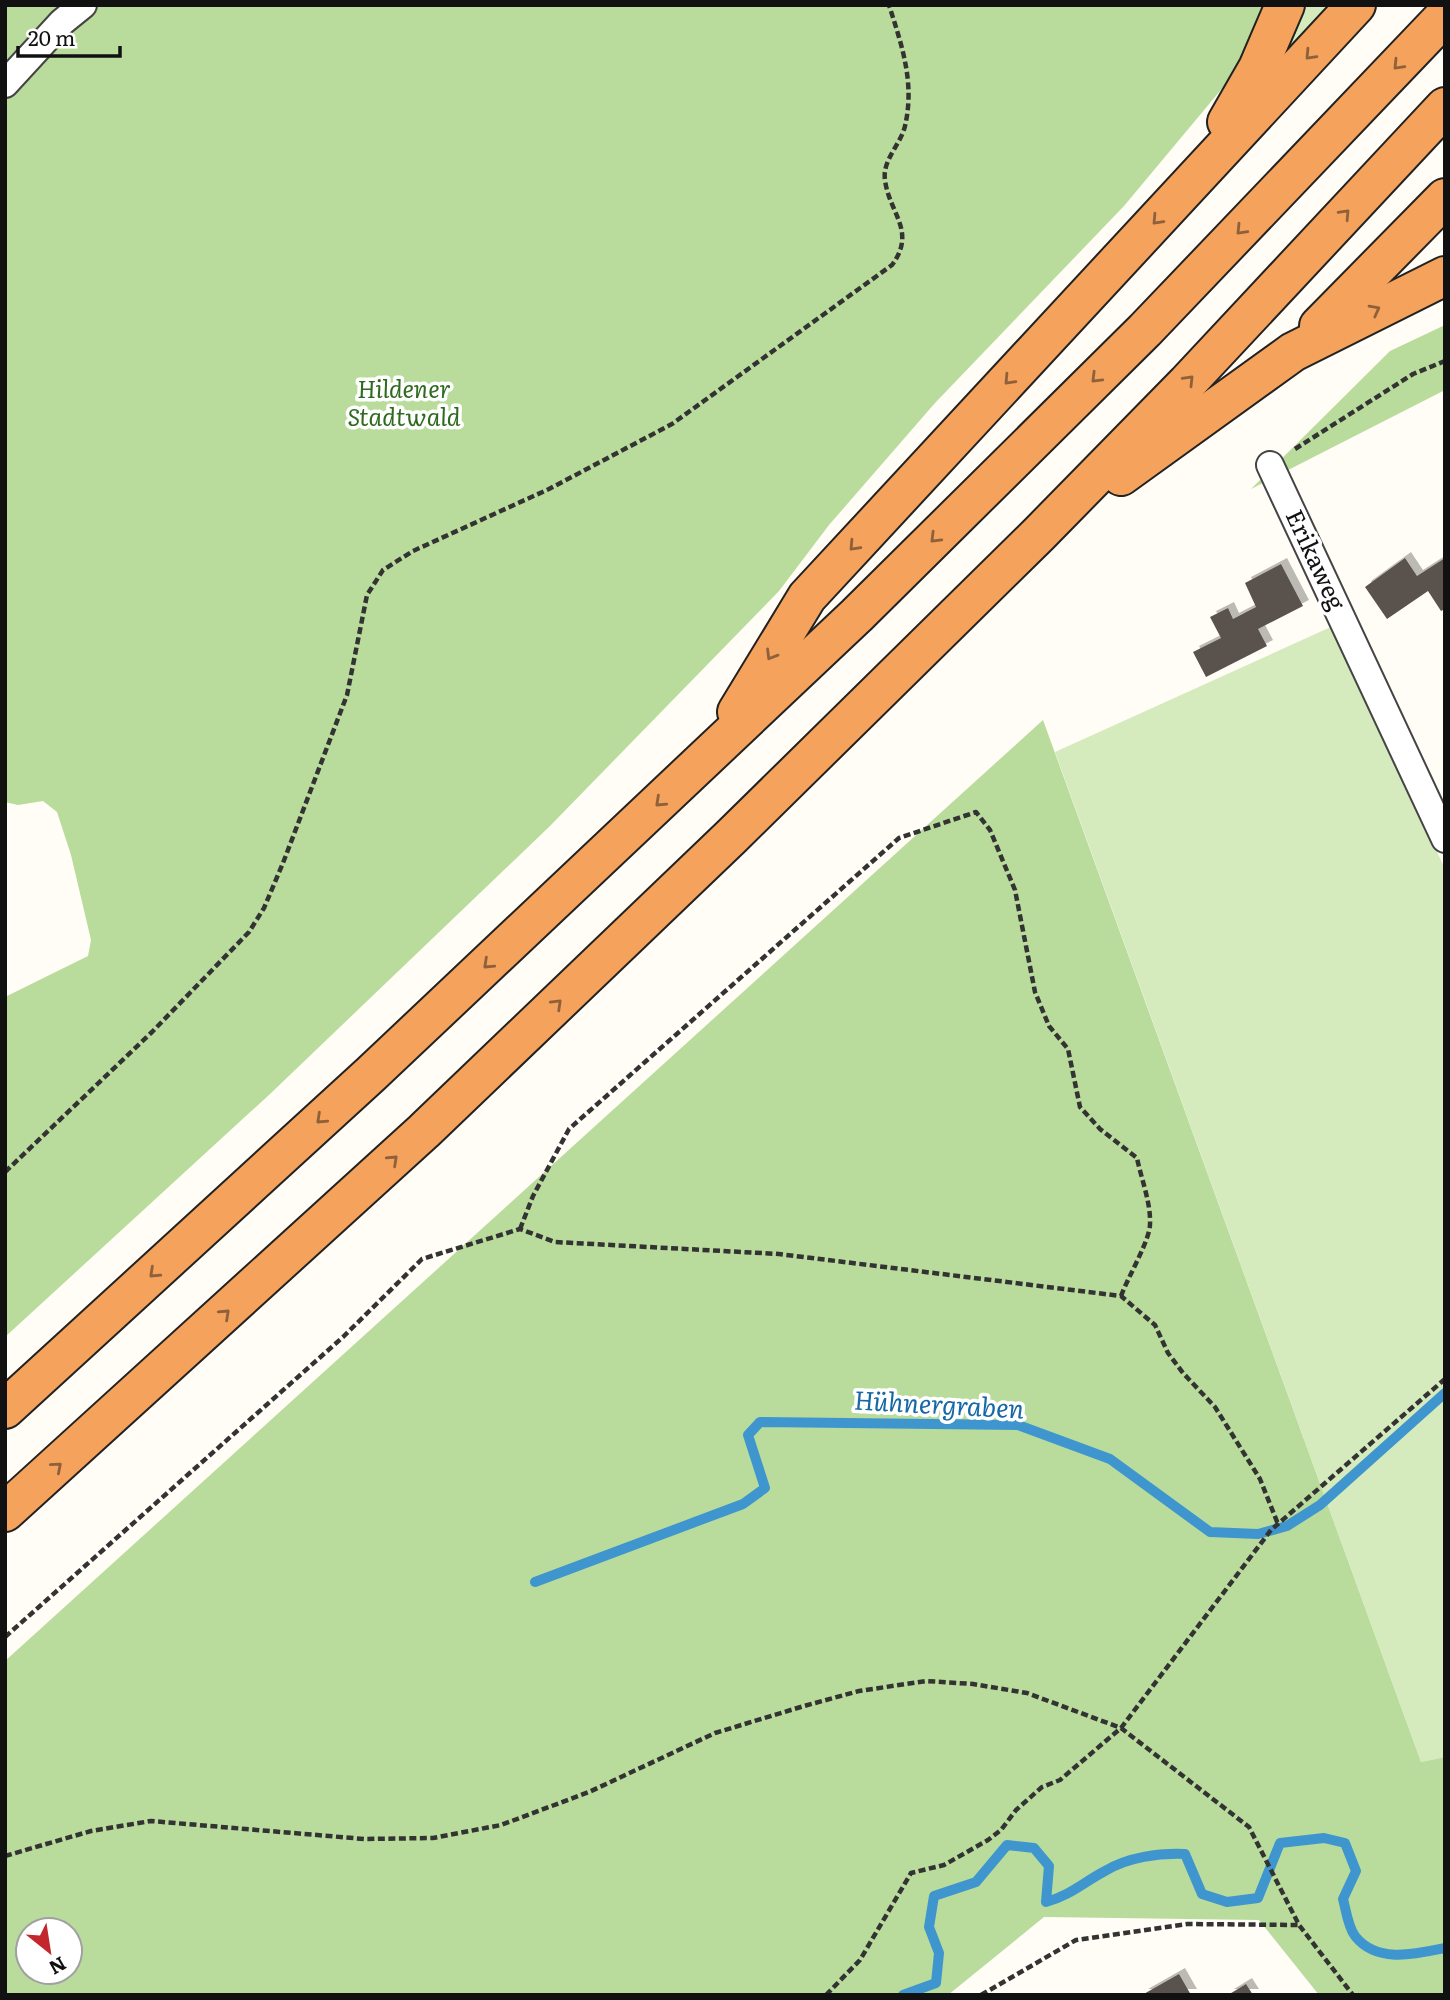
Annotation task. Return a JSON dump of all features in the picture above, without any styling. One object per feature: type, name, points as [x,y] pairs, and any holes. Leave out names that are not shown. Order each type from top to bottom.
[{"type":"highway","points":[[1192,183],[1258,68],[1285,5]]},
{"type":"highway","points":[[710,755],[807,597],[1356,5]]},
{"type":"highway","points":[[5,1409],[371,1074],[857,615],[1145,330],[1445,16]]},
{"type":"highway","points":[[5,1512],[424,1131],[731,838],[1039,534],[1187,383],[1445,107]]},
{"type":"highway","points":[[1293,352],[1445,198]]},
{"type":"highway","points":[[1039,534],[1293,352],[1445,276]]},
{"type":"street","points":[[5,84],[62,22],[83,5]]},
{"type":"street","name":"Erikaweg","points":[[1270,465],[1445,839]]},
{"type":"path","points":[[5,1172],[152,1032],[249,932],[264,908],[283,863],[347,695],[367,595],[383,570],[413,551],[561,484],[672,424],[882,274],[900,255],[903,235],[885,180],[886,165],[905,127],[909,87],[904,54],[890,5]]},
{"type":"path","points":[[1270,465],[1413,374],[1445,361]]},
{"type":"path","points":[[520,1229],[533,1196],[569,1129],[899,838],[976,811],[990,830],[1015,890],[1035,992],[1049,1026],[1068,1049],[1080,1107],[1100,1129],[1137,1158],[1150,1224],[1146,1244],[1132,1266],[1121,1296]]},
{"type":"path","points":[[5,1637],[343,1337],[422,1259],[520,1229],[555,1242],[779,1254],[1121,1296],[1155,1325],[1168,1353],[1214,1407],[1260,1479],[1278,1524]]},
{"type":"path","points":[[826,1995],[860,1960],[911,1873],[944,1865],[988,1840],[1042,1787],[1060,1780],[1121,1728],[1278,1524],[1445,1379]]},
{"type":"path","points":[[5,1856],[91,1831],[151,1821],[363,1839],[433,1838],[467,1832],[501,1825],[589,1792],[715,1733],[859,1691],[926,1681],[973,1684],[1027,1693],[1121,1728],[1249,1827],[1299,1925],[1353,1995]]},
{"type":"path","points":[[981,1995],[1076,1940],[1187,1924],[1299,1925]]},
{"type":"green space","name":"Hildener Stadtwald","points":[[5,5],[1265,5],[1250,55],[1124,206],[935,403],[829,525],[779,591],[550,826],[270,1094],[5,1337],[5,997],[88,956],[91,940],[71,855],[57,812],[43,801],[18,805],[5,802]]},
{"type":"green space","points":[[1298,5],[1339,5],[1264,86]]},
{"type":"green space","points":[[1445,325],[1445,390],[1251,489],[1390,351]]},
{"type":"green space","points":[[1333,626],[1445,869],[1445,1757],[1421,1762],[1055,752]]},
{"type":"green space","points":[[1043,720],[1421,1762],[1445,1757],[1445,1995],[1319,1995],[1259,1920],[1044,1917],[948,1995],[5,1995],[5,1661]]},
{"type":"building","points":[[1405,558],[1417,576],[1445,558],[1445,609],[1441,611],[1428,591],[1387,619],[1365,587]]},
{"type":"building","points":[[1281,564],[1303,606],[1258,629],[1267,646],[1206,677],[1193,652],[1221,638],[1210,617],[1228,608],[1233,619],[1256,607],[1245,583]]},
{"type":"building","points":[[1179,1974],[1191,1995],[1142,1995]]},
{"type":"building","points":[[1246,1984],[1253,1995],[1228,1995]]},
{"type":"waterway","name":"Hühnergraben","points":[[535,1582],[743,1504],[765,1488],[748,1435],[760,1422],[1018,1425],[1110,1459],[1210,1532],[1258,1534],[1287,1526],[1320,1505],[1445,1393]]},
{"type":"waterway","points":[[903,1995],[936,1983],[939,1953],[929,1927],[934,1896],[976,1882],[1007,1845],[1034,1848],[1049,1866],[1046,1902],[1124,1862],[1154,1855],[1175,1854],[1185,1854],[1202,1894],[1227,1902],[1258,1898],[1280,1843],[1324,1838],[1345,1843],[1356,1871],[1343,1899],[1351,1928],[1364,1945],[1374,1951],[1397,1955],[1445,1948]]}]
